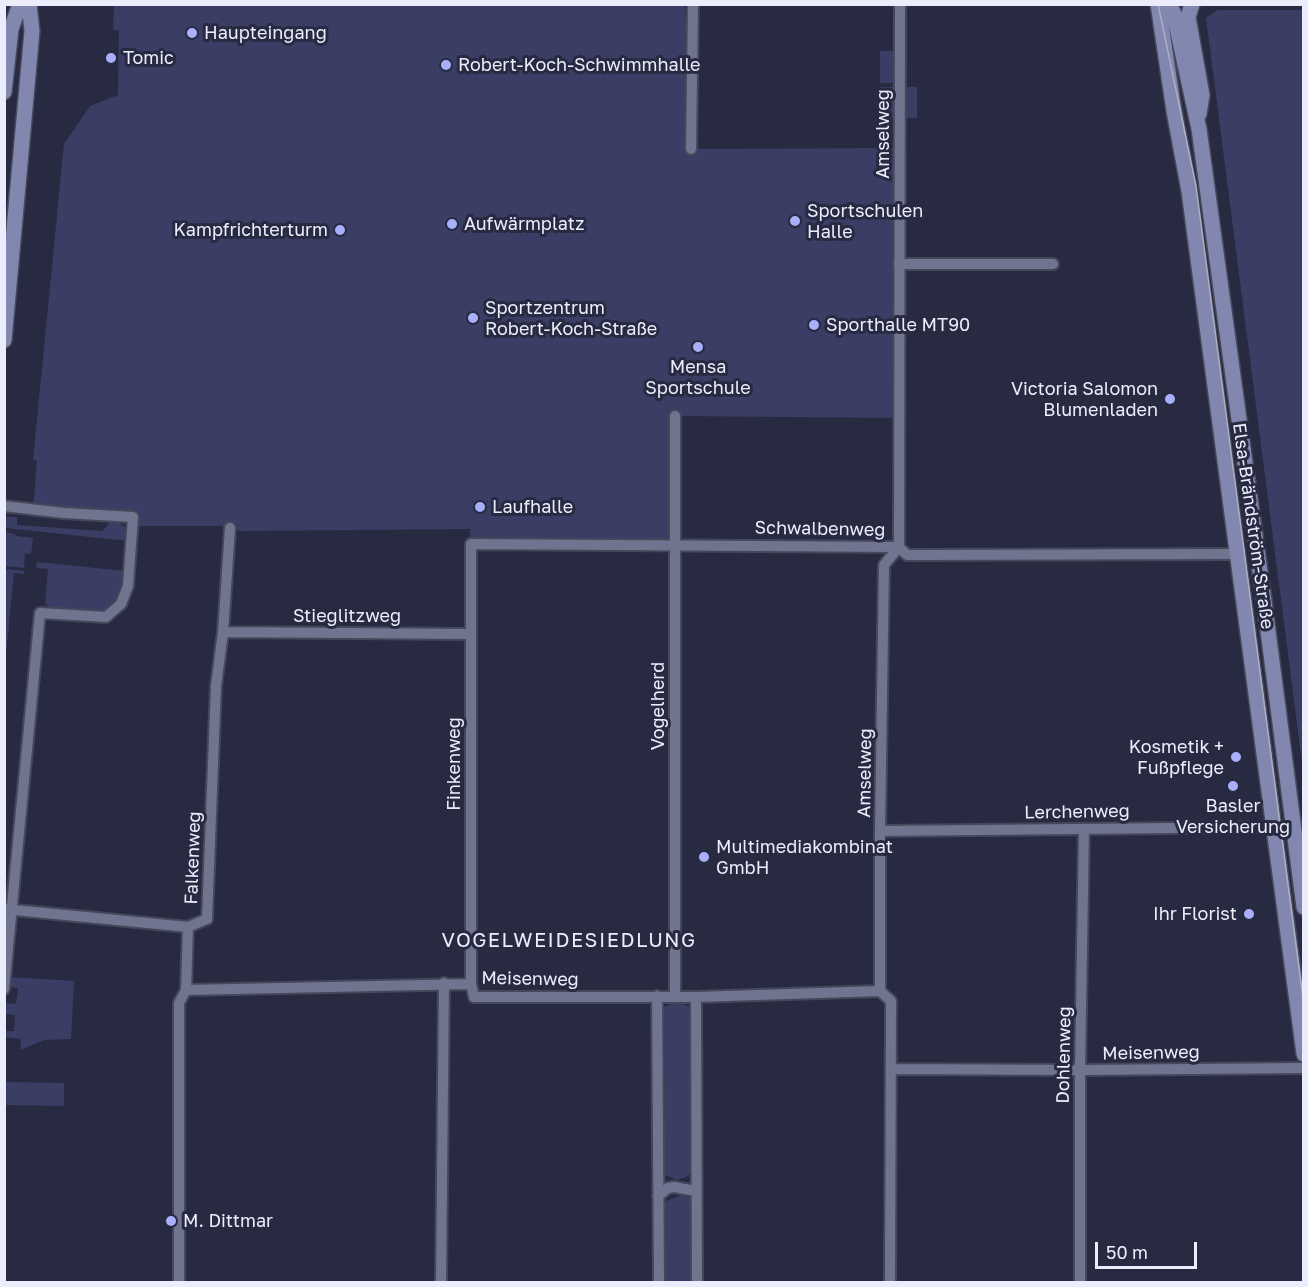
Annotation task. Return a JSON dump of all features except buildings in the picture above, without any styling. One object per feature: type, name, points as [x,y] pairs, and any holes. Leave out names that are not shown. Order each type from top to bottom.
[{"type":"street","points":[[4,92],[11,29],[20,4]]},
{"type":"street","points":[[4,339],[32,31],[29,4]]},
{"type":"street","points":[[691,149],[693,4]]},
{"type":"street","name":"Amselweg","points":[[890,1282],[891,1000],[880,991],[880,831],[884,565],[899,547],[900,4]]},
{"type":"street","name":"Elsa-Brändström-Straße","points":[[1158,4],[1189,191],[1304,1054]]},
{"type":"street","name":"Elsa-Brändström-Straße","points":[[1169,4],[1174,14],[1197,123],[1264,597],[1304,907]]},
{"type":"street","points":[[1192,4],[1188,17],[1189,29],[1202,94],[1197,123]]},
{"type":"street","points":[[899,264],[1053,264]]},
{"type":"street","name":"Vogelherd","points":[[675,416],[675,996]]},
{"type":"street","points":[[4,506],[64,513],[134,517],[128,586],[121,604],[106,617],[40,613],[8,910],[4,989]]},
{"type":"street","name":"Falkenweg","points":[[179,1282],[179,1003],[186,990],[188,927],[207,920],[216,686],[224,632],[230,528]]},
{"type":"street","name":"Schwalbenweg","points":[[471,544],[899,547],[907,555],[1237,554]]},
{"type":"street","name":"Finkenweg","points":[[471,544],[471,984]]},
{"type":"street","name":"Stieglitzweg","points":[[224,632],[470,634]]},
{"type":"street","name":"Lerchenweg","points":[[880,831],[1274,827]]},
{"type":"street","name":"Dohlenweg","points":[[1080,1282],[1080,1070],[1084,829]]},
{"type":"street","points":[[8,910],[188,927]]},
{"type":"street","points":[[441,1282],[444,983]]},
{"type":"street","name":"Meisenweg","points":[[186,990],[444,983],[471,984],[474,997],[696,997],[880,991]]},
{"type":"street","points":[[657,996],[659,1282]]},
{"type":"street","points":[[696,997],[697,1282]]},
{"type":"street","name":"Meisenweg","points":[[892,1069],[1304,1068]]},
{"type":"street","points":[[658,1196],[668,1188],[674,1187],[696,1191]]},
{"type":"shaded area","name":"Sportzentrum Robert-Koch-Straße","points":[[114,5],[685,5],[691,97],[691,149],[899,148],[899,418],[675,416],[674,544],[471,544],[470,529],[240,531],[231,526],[139,526],[139,518],[33,509],[37,461],[33,460],[64,144],[90,106],[118,95],[119,31],[113,30]]},
{"type":"shaded area","points":[[1218,10],[1303,10],[1303,770],[1206,18]]},
{"type":"shaded area","points":[[880,51],[893,51],[893,83],[880,83]]},
{"type":"shaded area","points":[[880,87],[893,87],[893,118],[880,118]]},
{"type":"shaded area","points":[[903,87],[917,87],[917,118],[904,118]]},
{"type":"shaded area","points":[[6,517],[17,517],[17,525],[102,531],[111,521],[117,521],[125,527],[128,541],[5,528]]},
{"type":"shaded area","points":[[5,532],[33,538],[31,554],[25,553],[24,568],[5,566]]},
{"type":"shaded area","points":[[37,562],[125,571],[123,587],[108,613],[51,610],[45,603],[48,569],[36,568]]},
{"type":"shaded area","points":[[5,569],[24,571],[24,574],[14,573],[5,665]]},
{"type":"shaded area","points":[[8,977],[74,981],[71,1039],[44,1040],[20,1050],[21,1039],[5,1037],[4,1031],[14,1031],[15,1015],[5,1014],[5,1003],[16,1004],[18,988],[6,987]]},
{"type":"shaded area","points":[[671,1004],[684,1004],[693,1009],[691,1173],[677,1180],[665,1175],[664,1007]]},
{"type":"shaded area","points":[[5,1082],[64,1083],[64,1106],[6,1105]]},
{"type":"shaded area","points":[[681,1195],[691,1198],[693,1282],[664,1282],[664,1202]]},
{"type":"tram line","points":[[1158,4],[1196,186],[1304,1006]]},
{"type":"place","name":"Haupteingang","points":[[192,33]]},
{"type":"place","name":"Tomic","points":[[111,58]]},
{"type":"place","name":"Robert-Koch-Schwimmhalle","points":[[446,65]]},
{"type":"place","name":"Sportschulen Halle","points":[[795,221]]},
{"type":"place","name":"Aufwärmplatz","points":[[452,224]]},
{"type":"place","name":"Kampfrichterturm","points":[[340,230]]},
{"type":"place","name":"Sportzentrum Robert-Koch-Straße","points":[[473,318]]},
{"type":"place","name":"Sporthalle MT90","points":[[814,325]]},
{"type":"place","name":"Mensa Sportschule","points":[[698,347]]},
{"type":"place","name":"Victoria Salomon Blumenladen","points":[[1170,399]]},
{"type":"place","name":"Laufhalle","points":[[480,507]]},
{"type":"place","name":"Kosmetik + Fußpflege","points":[[1236,757]]},
{"type":"place","name":"Basler Versicherung","points":[[1233,786]]},
{"type":"place","name":"Multimediakombinat GmbH","points":[[704,857]]},
{"type":"place","name":"Ihr Florist","points":[[1249,914]]},
{"type":"place","name":"M. Dittmar","points":[[171,1221]]},
{"type":"district","name":"VOGELWEIDESIEDLUNG","points":[[569,941]]}]
